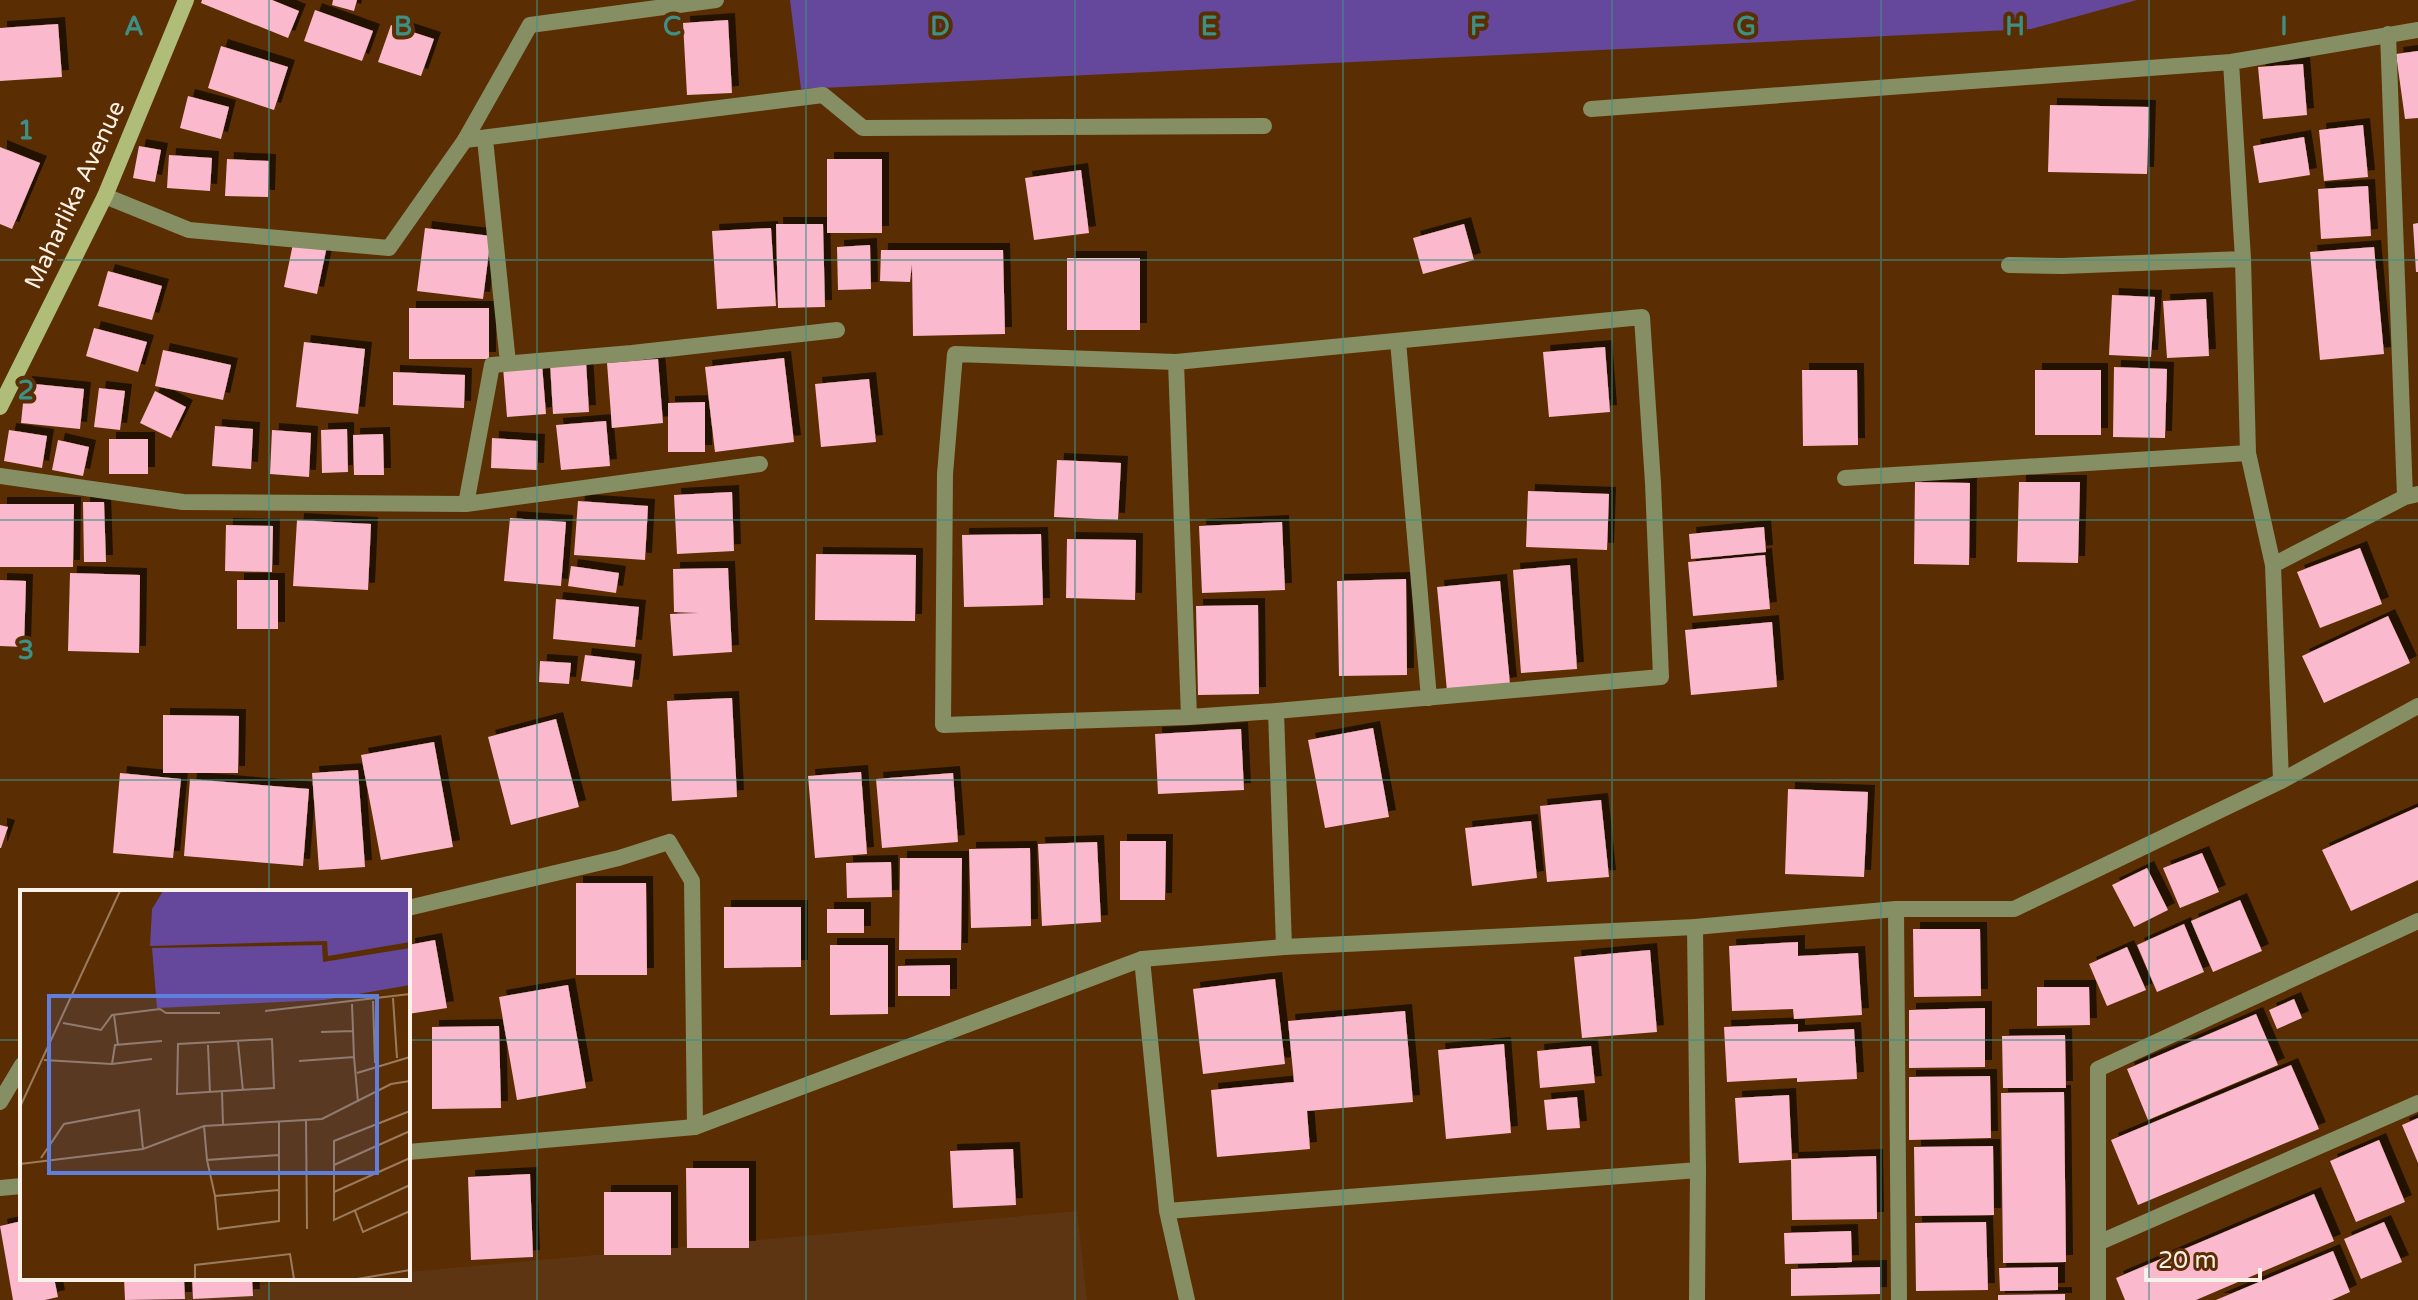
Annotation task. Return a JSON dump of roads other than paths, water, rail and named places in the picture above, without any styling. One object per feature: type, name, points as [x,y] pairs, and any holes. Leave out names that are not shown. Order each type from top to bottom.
[{"type":"main road","name":"Maharlika Avenue","points":[[0,407],[105,196],[186,0]]},
{"type":"street","points":[[105,196],[189,230],[389,248],[465,140],[530,25],[716,0]]},
{"type":"street","points":[[1591,109],[2231,62],[2418,30]]},
{"type":"street","points":[[2273,565],[2411,495],[2388,34]]},
{"type":"street","points":[[2231,62],[2243,259],[2248,453],[2273,565],[2281,781]]},
{"type":"street","points":[[465,140],[823,95],[863,128],[1264,126]]},
{"type":"street","points":[[485,139],[508,363]]},
{"type":"street","points":[[2009,265],[2243,259]]},
{"type":"street","points":[[1642,317],[1661,677],[1189,717],[943,725],[945,474],[955,354],[1176,362],[1642,317]]},
{"type":"street","points":[[466,504],[492,365],[837,330]]},
{"type":"street","points":[[1398,341],[1429,698]]},
{"type":"street","points":[[1176,362],[1189,717]]},
{"type":"street","points":[[1845,478],[2248,453]]},
{"type":"street","points":[[0,476],[183,502],[466,504],[760,464]]},
{"type":"street","points":[[410,1152],[695,1127],[1142,959],[1284,947],[1695,927],[1896,909],[2014,909],[2281,781],[2418,706]]},
{"type":"street","points":[[1276,711],[1284,947]]},
{"type":"street","points":[[410,908],[619,858],[669,842],[692,881],[695,1127]]},
{"type":"street","points":[[1896,909],[1899,1300]]},
{"type":"street","points":[[2098,1300],[2098,1069],[2418,921]]},
{"type":"street","points":[[1695,927],[1697,1300]]},
{"type":"street","points":[[1142,959],[1167,1211],[1187,1300]]},
{"type":"street","points":[[0,1102],[20,1068]]},
{"type":"street","points":[[2098,1243],[2418,1103]]},
{"type":"street","points":[[1167,1211],[1698,1170]]},
{"type":"street","points":[[0,1188],[20,1186]]}]
